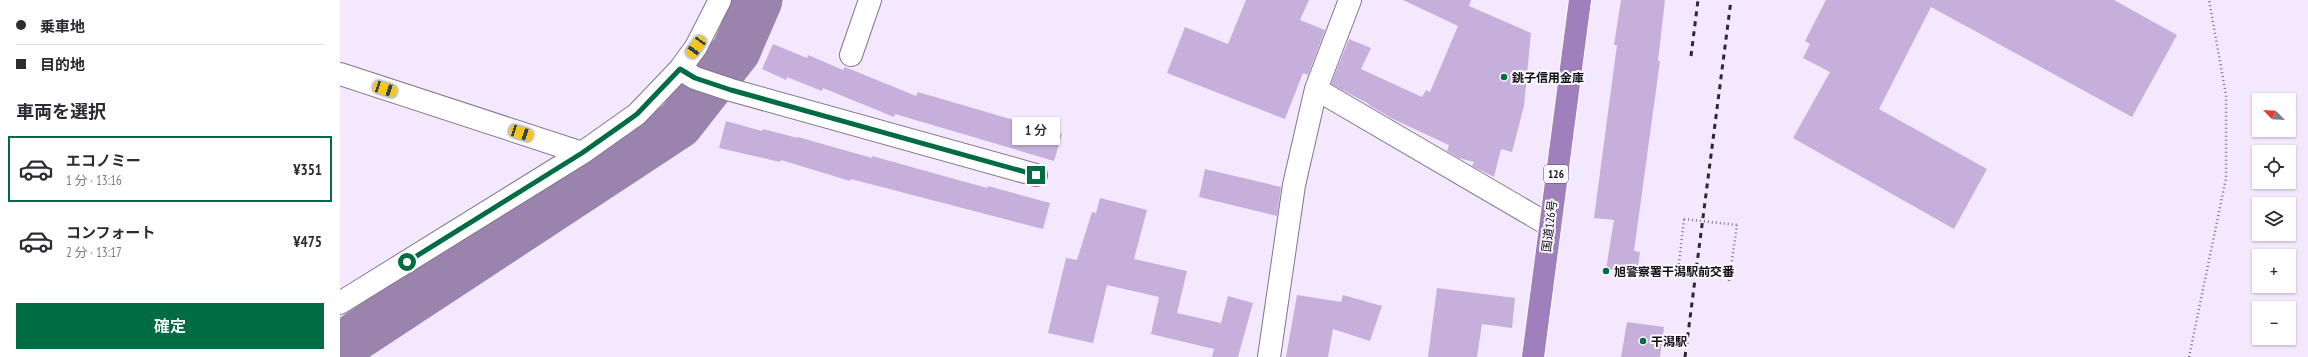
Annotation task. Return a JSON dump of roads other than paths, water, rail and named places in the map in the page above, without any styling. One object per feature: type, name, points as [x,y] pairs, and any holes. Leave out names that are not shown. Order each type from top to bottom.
[{"type":"highway","name":"国道126号","points":[[1533,357],[1549,225],[1580,0]]},
{"type":"street","points":[[340,303],[582,153],[637,114],[687,74],[696,47],[720,0]]},
{"type":"street","points":[[851,55],[870,0]]},
{"type":"street","points":[[1269,357],[1294,185],[1316,89],[1350,0]]},
{"type":"street","points":[[340,74],[582,153]]},
{"type":"street","points":[[687,74],[731,90],[1036,175]]},
{"type":"street","points":[[1316,89],[1549,225]]},
{"type":"waterway","points":[[340,347],[679,124],[736,51],[758,0]]},
{"type":"railway","points":[[1691,56],[1698,0]]},
{"type":"railway","points":[[1685,357],[1731,0]]},
{"type":"place","name":"銚子信用金庫","points":[[1504,77]]},
{"type":"place","name":"旭警察署干潟駅前交番","points":[[1606,271]]},
{"type":"place","name":"干潟駅","points":[[1643,341]]}]
